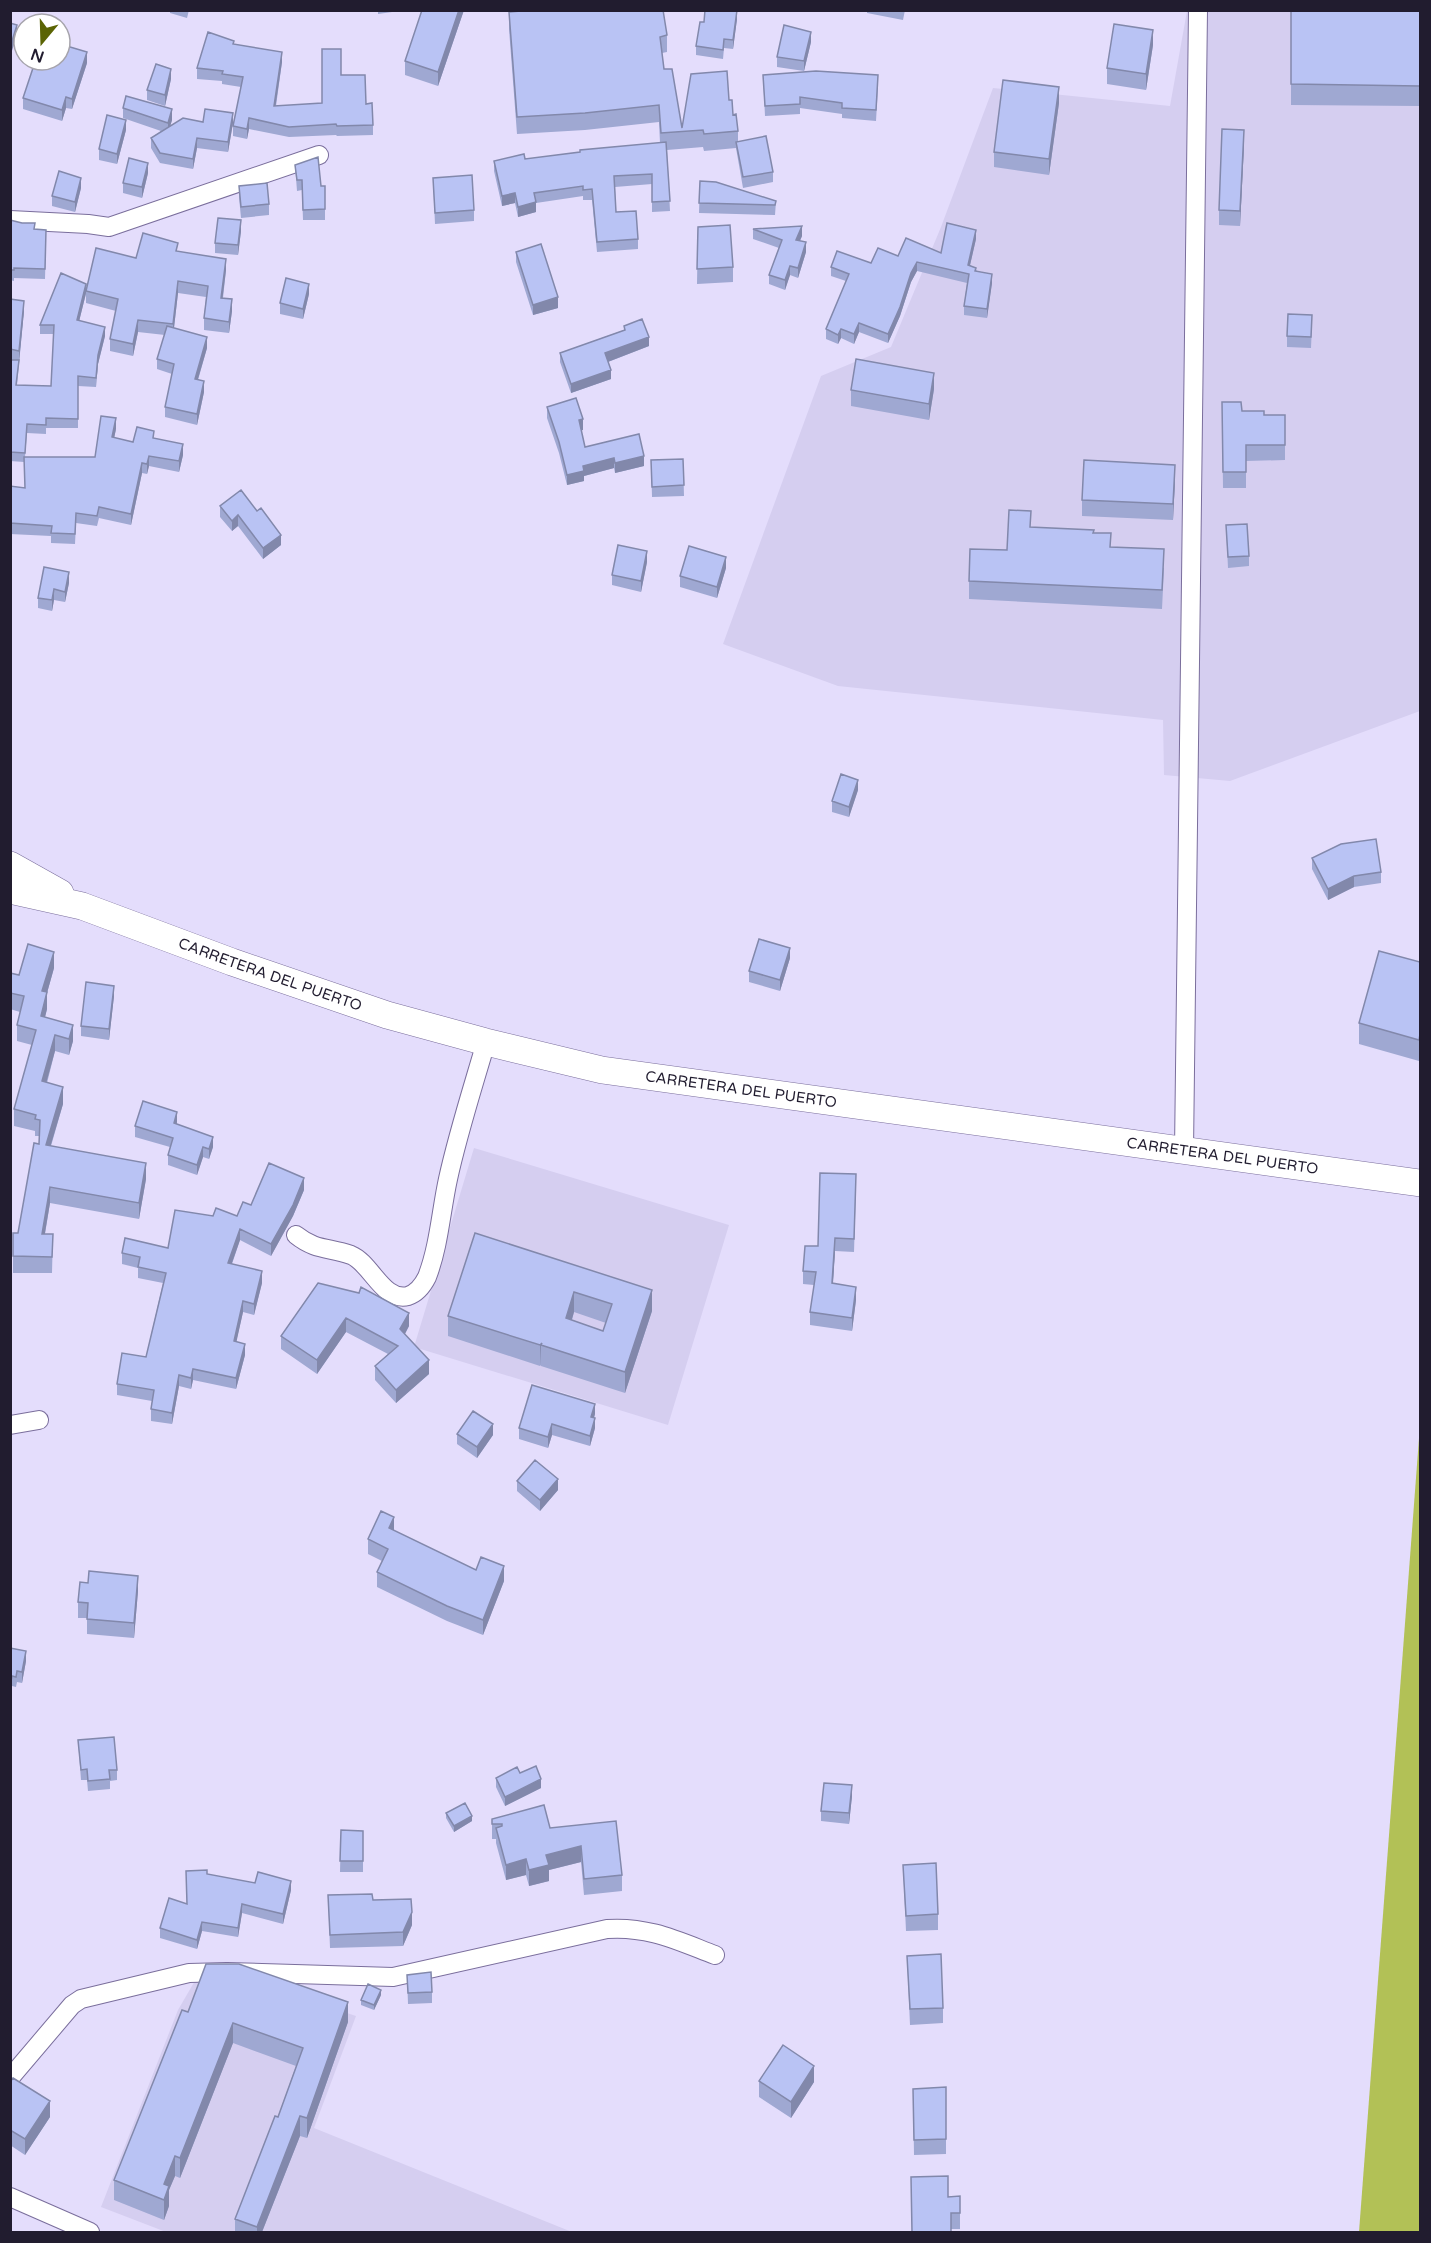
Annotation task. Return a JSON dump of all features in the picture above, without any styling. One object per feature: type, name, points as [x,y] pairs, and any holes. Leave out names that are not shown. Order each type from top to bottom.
[{"type":"main road","name":"CARRETERA DEL PUERTO","points":[[10,865],[82,906]]},
{"type":"main road","name":"CARRETERA DEL PUERTO","points":[[10,890],[82,906],[232,962],[387,1015],[602,1070],[1420,1183]]},
{"type":"street","points":[[1184,1151],[1198,10]]},
{"type":"street","points":[[10,220],[88,224],[110,228],[320,155]]},
{"type":"street","points":[[296,1235],[308,1245],[352,1256],[366,1265],[387,1290],[397,1296],[408,1296],[419,1290],[427,1277],[438,1236],[448,1178],[486,1042]]},
{"type":"street","points":[[10,1425],[39,1420]]},
{"type":"street","points":[[10,2078],[72,2005],[81,1999],[189,1973],[393,1977],[607,1929],[621,1928],[656,1932],[715,1955]]},
{"type":"street","points":[[10,2197],[90,2232]]},
{"type":"shaded area","points":[[1187,11],[1420,11],[1420,711],[1230,781],[1164,775],[1163,720],[838,686],[723,644],[821,376],[891,347],[941,227],[993,88],[1170,106]]},
{"type":"shaded area","points":[[474,1148],[729,1225],[668,1425],[414,1347]]},
{"type":"shaded area","points":[[242,1978],[356,2016],[314,2128],[572,2232],[166,2232],[101,2207],[178,2010],[196,1979]]},
{"type":"green space","points":[[1420,1425],[1420,2232],[1359,2232]]},
{"type":"building","points":[[422,10],[459,10],[438,72],[405,61]]},
{"type":"building","points":[[663,10],[667,35],[660,37],[664,69],[672,69],[682,128],[691,74],[727,71],[729,100],[732,100],[733,115],[736,114],[738,131],[704,134],[703,130],[661,133],[659,105],[517,117],[509,12]]},
{"type":"building","points":[[705,10],[737,10],[733,40],[724,39],[723,50],[696,46],[700,22],[704,22]]},
{"type":"building","points":[[1291,10],[1420,10],[1420,86],[1291,84]]},
{"type":"building","points":[[10,23],[12,24],[12,41],[10,47]]},
{"type":"building","points":[[1114,24],[1153,30],[1146,74],[1107,68]]},
{"type":"building","points":[[784,25],[811,32],[804,61],[777,57]]},
{"type":"building","points":[[208,32],[234,41],[233,44],[282,52],[274,106],[322,103],[322,49],[341,49],[341,75],[365,75],[366,104],[372,103],[373,125],[337,126],[336,124],[289,127],[249,118],[247,129],[233,126],[243,77],[222,74],[223,71],[197,68]]},
{"type":"building","points":[[72,48],[87,52],[72,99],[66,97],[62,110],[23,98],[32,72],[72,72]]},
{"type":"building","points":[[156,64],[171,69],[165,95],[147,90]]},
{"type":"building","points":[[816,71],[878,75],[876,110],[842,108],[842,103],[800,97],[800,104],[765,106],[763,75]]},
{"type":"building","points":[[1003,80],[1059,87],[1049,159],[994,152]]},
{"type":"building","points":[[126,96],[172,109],[168,123],[123,108]]},
{"type":"building","points":[[205,109],[233,113],[228,142],[197,138],[193,159],[160,153],[151,138],[183,118],[203,122]]},
{"type":"building","points":[[107,115],[126,120],[117,154],[99,149]]},
{"type":"building","points":[[1222,129],[1244,130],[1240,211],[1219,210]]},
{"type":"building","points":[[766,136],[773,172],[743,177],[736,142]]},
{"type":"building","points":[[666,142],[670,201],[652,202],[652,174],[614,176],[616,212],[636,211],[638,239],[597,242],[592,189],[583,190],[583,186],[534,193],[536,202],[518,207],[515,193],[502,196],[494,161],[524,154],[525,159],[580,152],[580,150]]},
{"type":"building","points":[[318,157],[321,186],[325,186],[325,209],[303,210],[302,180],[297,180],[295,165]]},
{"type":"building","points":[[129,158],[148,163],[142,187],[123,183]]},
{"type":"building","points":[[59,171],[81,178],[75,202],[52,196]]},
{"type":"building","points":[[472,175],[474,210],[435,213],[433,178]]},
{"type":"building","points":[[700,181],[716,182],[776,201],[775,205],[699,203]]},
{"type":"building","points":[[267,183],[269,204],[241,207],[239,186]]},
{"type":"building","points":[[218,218],[241,220],[238,245],[215,243]]},
{"type":"building","points":[[10,220],[35,223],[34,229],[46,230],[45,269],[14,268],[10,270]]},
{"type":"building","points":[[947,223],[976,230],[968,265],[976,268],[975,271],[992,274],[987,309],[964,306],[969,274],[917,262],[888,334],[859,323],[854,334],[841,329],[838,335],[826,329],[849,274],[831,267],[837,251],[871,263],[878,248],[898,256],[906,238],[941,253]]},
{"type":"building","points":[[730,225],[733,267],[697,269],[698,227]]},
{"type":"building","points":[[802,226],[796,240],[806,242],[798,268],[790,266],[785,280],[769,275],[782,240],[753,229]]},
{"type":"building","points":[[143,233],[178,243],[176,251],[226,259],[221,298],[232,299],[229,322],[204,318],[208,286],[178,281],[173,324],[138,320],[133,344],[110,339],[118,299],[86,291],[96,248],[136,258]]},
{"type":"building","points":[[541,244],[558,297],[533,305],[516,252]]},
{"type":"building","points":[[61,273],[86,284],[77,320],[105,327],[98,355],[96,378],[78,376],[78,419],[46,418],[46,425],[27,424],[25,453],[10,452],[10,360],[19,360],[16,385],[51,386],[54,325],[40,325]]},
{"type":"building","points":[[286,278],[309,284],[303,309],[280,303]]},
{"type":"building","points":[[10,299],[24,301],[19,351],[10,349]]},
{"type":"building","points":[[1288,314],[1312,315],[1311,337],[1287,336]]},
{"type":"building","points":[[642,319],[649,337],[605,353],[611,370],[571,384],[560,353],[625,330],[624,326]]},
{"type":"building","points":[[167,326],[207,337],[195,379],[204,381],[197,414],[165,407],[174,364],[157,359]]},
{"type":"building","points":[[856,359],[934,373],[929,404],[851,390]]},
{"type":"building","points":[[576,398],[583,419],[579,420],[585,447],[639,434],[644,456],[615,463],[614,458],[583,466],[584,471],[567,475],[547,407]]},
{"type":"building","points":[[1222,402],[1241,402],[1242,411],[1264,411],[1264,415],[1285,415],[1285,445],[1246,445],[1246,472],[1223,472]]},
{"type":"building","points":[[101,416],[116,418],[112,437],[133,442],[137,427],[154,431],[153,438],[183,444],[179,461],[149,456],[147,464],[142,463],[131,514],[99,507],[97,516],[76,513],[75,534],[51,533],[52,526],[10,523],[10,486],[25,488],[24,457],[95,457]]},
{"type":"building","points":[[683,459],[684,485],[652,487],[651,460]]},
{"type":"building","points":[[1084,460],[1175,465],[1173,504],[1082,500]]},
{"type":"building","points":[[241,490],[257,511],[261,508],[281,535],[263,548],[238,515],[232,521],[220,506]]},
{"type":"building","points":[[1009,510],[1031,511],[1030,527],[1094,530],[1093,533],[1111,533],[1110,547],[1164,549],[1162,590],[969,581],[970,549],[1007,550]]},
{"type":"building","points":[[1247,524],[1249,556],[1228,557],[1226,525]]},
{"type":"building","points":[[618,545],[647,551],[641,581],[612,575]]},
{"type":"building","points":[[689,546],[726,557],[717,587],[680,576]]},
{"type":"building","points":[[44,567],[69,572],[65,592],[54,589],[52,600],[38,598]]},
{"type":"building","points":[[841,774],[858,780],[849,807],[832,801]]},
{"type":"building","points":[[1376,839],[1381,872],[1354,876],[1328,889],[1312,858],[1341,844]]},
{"type":"building","points":[[759,939],[790,948],[780,980],[749,971]]},
{"type":"building","points":[[28,944],[54,952],[42,991],[47,992],[41,1016],[73,1025],[69,1039],[55,1035],[42,1081],[63,1087],[46,1145],[146,1163],[139,1203],[50,1187],[42,1234],[53,1234],[52,1257],[13,1256],[13,1233],[18,1233],[34,1143],[39,1144],[40,1120],[35,1119],[36,1115],[14,1109],[36,1030],[17,1025],[24,996],[10,993],[10,973],[19,975]]},
{"type":"building","points":[[1379,951],[1420,962],[1419,1040],[1359,1023]]},
{"type":"building","points":[[86,982],[114,986],[109,1029],[81,1026]]},
{"type":"building","points":[[143,1101],[177,1112],[174,1123],[213,1137],[209,1149],[203,1147],[197,1165],[168,1155],[173,1138],[135,1126]]},
{"type":"building","points":[[269,1163],[304,1178],[293,1205],[271,1244],[240,1229],[228,1263],[262,1271],[254,1304],[243,1301],[234,1341],[245,1344],[236,1378],[193,1369],[191,1378],[179,1375],[172,1413],[151,1409],[154,1390],[117,1384],[122,1353],[146,1357],[166,1273],[138,1267],[140,1257],[122,1253],[125,1238],[168,1248],[175,1210],[213,1216],[216,1208],[237,1216],[243,1202],[251,1205]]},
{"type":"building","points":[[820,1173],[856,1174],[854,1239],[835,1238],[832,1283],[856,1287],[852,1318],[810,1312],[816,1272],[803,1271],[805,1246],[818,1246]]},
{"type":"building","points":[[475,1233],[652,1290],[625,1372],[541,1345],[542,1343],[540,1345],[448,1316]],"holes":[[[574,1292],[612,1304],[603,1331],[566,1318]]]},
{"type":"building","points":[[318,1283],[359,1293],[361,1287],[409,1313],[400,1329],[429,1360],[396,1390],[375,1366],[398,1346],[346,1318],[317,1360],[281,1336]]},
{"type":"building","points":[[532,1385],[595,1404],[591,1417],[595,1418],[590,1436],[552,1424],[548,1437],[519,1428]]},
{"type":"building","points":[[473,1411],[493,1424],[477,1447],[457,1434]]},
{"type":"building","points":[[535,1460],[558,1479],[540,1500],[517,1481]]},
{"type":"building","points":[[381,1511],[394,1517],[389,1528],[476,1570],[481,1557],[504,1566],[483,1620],[447,1606],[377,1572],[388,1549],[368,1539]]},
{"type":"building","points":[[89,1571],[138,1576],[134,1623],[87,1619],[88,1603],[78,1602],[80,1582],[88,1583]]},
{"type":"building","points":[[10,1648],[26,1651],[22,1672],[17,1671],[16,1677],[12,1676],[11,1681]]},
{"type":"building","points":[[114,1737],[117,1770],[109,1770],[110,1779],[88,1781],[87,1769],[81,1770],[78,1740]]},
{"type":"building","points":[[536,1766],[541,1779],[505,1797],[496,1778],[517,1767],[520,1773]]},
{"type":"building","points":[[824,1783],[852,1785],[849,1813],[821,1811]]},
{"type":"building","points":[[465,1803],[472,1816],[454,1826],[446,1813]]},
{"type":"building","points":[[544,1805],[550,1828],[616,1821],[622,1875],[584,1879],[581,1846],[546,1855],[549,1865],[529,1870],[526,1859],[506,1865],[496,1828],[502,1824],[492,1824],[492,1819]]},
{"type":"building","points":[[341,1830],[363,1831],[363,1861],[340,1861]]},
{"type":"building","points":[[936,1863],[938,1914],[906,1916],[903,1865]]},
{"type":"building","points":[[207,1870],[207,1874],[255,1883],[258,1872],[291,1881],[283,1914],[242,1904],[238,1928],[202,1922],[197,1940],[160,1928],[169,1898],[187,1904],[186,1871]]},
{"type":"building","points":[[372,1894],[373,1900],[411,1899],[412,1912],[403,1932],[330,1935],[328,1895]]},
{"type":"building","points":[[941,1954],[943,2008],[910,2009],[907,1956]]},
{"type":"building","points":[[206,1964],[239,1964],[348,2002],[307,2118],[300,2116],[257,2227],[235,2219],[275,2116],[278,2117],[303,2048],[233,2023],[180,2158],[175,2156],[164,2184],[169,2186],[164,2200],[114,2180],[182,2010],[188,2012]]},
{"type":"building","points":[[431,1972],[432,1992],[408,1993],[407,1975]]},
{"type":"building","points":[[368,1984],[381,1990],[374,2005],[361,2000]]},
{"type":"building","points":[[783,2045],[814,2066],[791,2102],[759,2081]]},
{"type":"building","points":[[13,2078],[50,2101],[25,2139],[10,2130],[10,2082]]},
{"type":"building","points":[[946,2087],[946,2139],[914,2140],[913,2089]]},
{"type":"building","points":[[948,2176],[948,2197],[960,2196],[960,2213],[951,2213],[951,2232],[912,2232],[911,2177]]}]
